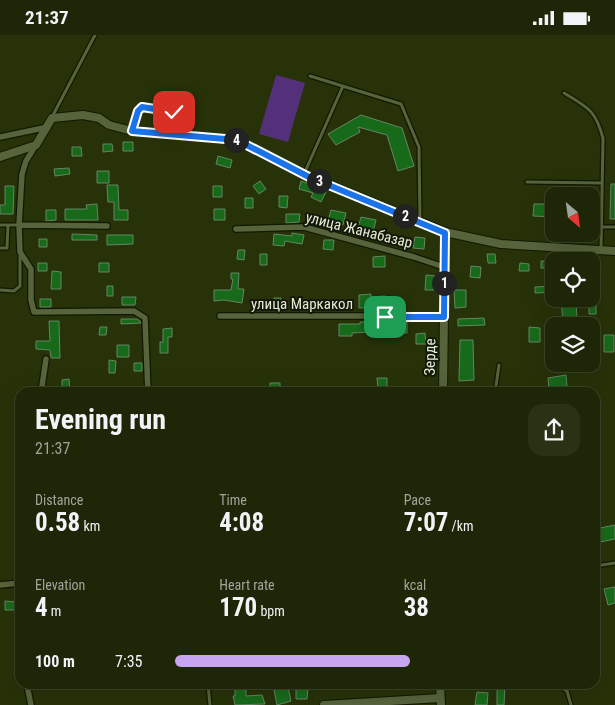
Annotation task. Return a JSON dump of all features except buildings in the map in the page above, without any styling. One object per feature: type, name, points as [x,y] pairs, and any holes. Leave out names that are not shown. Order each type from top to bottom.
[{"type":"street","points":[[148,387],[145,318],[134,311],[34,312],[31,300],[31,269],[20,253],[19,225],[22,174],[26,161],[52,118],[83,115],[99,118],[109,125],[132,131],[237,140],[304,174],[445,233],[501,244],[615,251]]},
{"type":"street","points":[[0,137],[48,127]]},
{"type":"street","points":[[0,157],[36,145]]},
{"type":"street","points":[[19,225],[107,226]]},
{"type":"street","name":"улица Жанабазар","points":[[236,229],[304,227],[444,267]]},
{"type":"street","name":"Зерде","points":[[443,387],[445,233]]},
{"type":"street","name":"улица Маркакол","points":[[220,316],[444,317]]},
{"type":"street","points":[[41,387],[46,359]]},
{"type":"street","points":[[0,585],[15,584]]},
{"type":"street","points":[[28,689],[31,705]]},
{"type":"street","points":[[324,705],[440,701]]},
{"type":"lane","points":[[52,118],[95,35]]},
{"type":"lane","points":[[310,76],[401,104],[419,147],[420,222]]},
{"type":"lane","points":[[304,174],[343,86]]},
{"type":"lane","points":[[564,93],[589,108],[599,124],[603,138],[600,251]]},
{"type":"lane","points":[[132,131],[138,111],[142,107],[174,112]]},
{"type":"lane","points":[[527,182],[602,183]]},
{"type":"lane","points":[[0,225],[19,225]]},
{"type":"lane","points":[[0,247],[6,248],[8,225]]},
{"type":"lane","points":[[601,227],[615,227]]},
{"type":"lane","points":[[0,290],[14,291],[20,286],[20,253]]},
{"type":"lane","points":[[497,387],[499,365]]},
{"type":"lane","points":[[600,565],[615,563]]},
{"type":"lane","points":[[208,689],[210,705]]},
{"type":"lane","points":[[562,689],[568,693],[571,705]]},
{"type":"shaded area","points":[[276,75],[305,83],[288,142],[259,134]]},
{"type":"route","points":[[174,112],[142,107],[138,111],[132,131],[237,140],[309,177],[445,233],[444,317],[385,317]]}]
